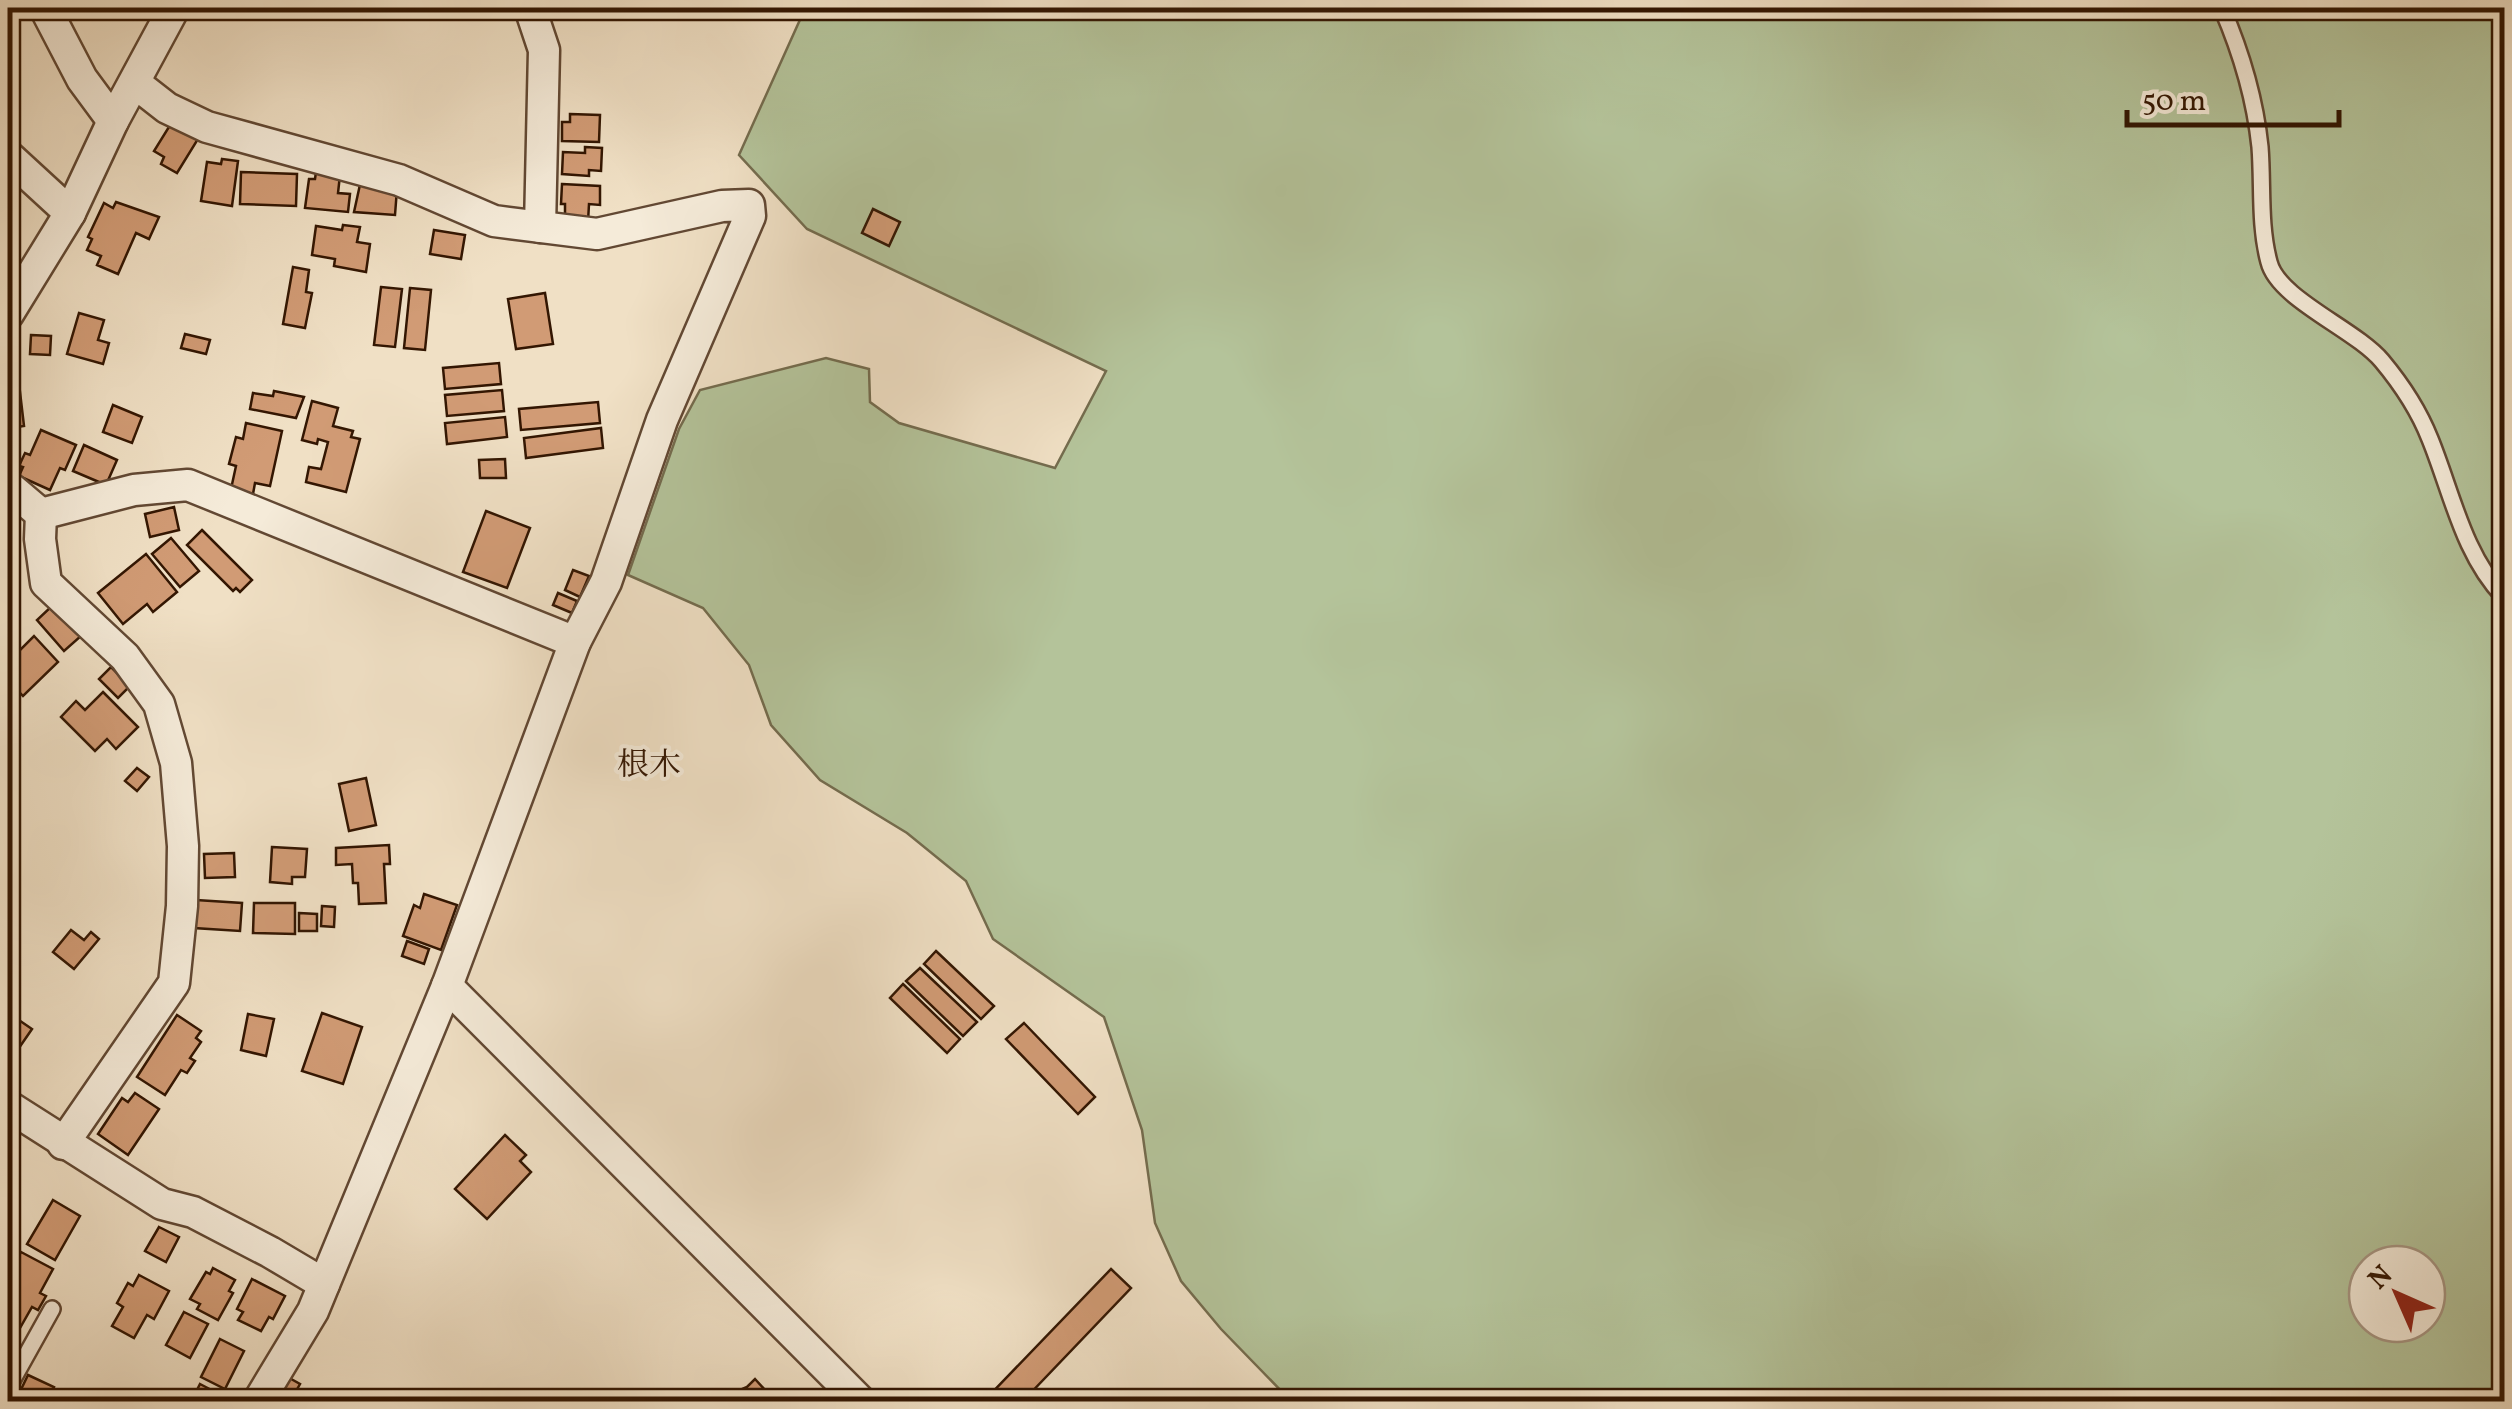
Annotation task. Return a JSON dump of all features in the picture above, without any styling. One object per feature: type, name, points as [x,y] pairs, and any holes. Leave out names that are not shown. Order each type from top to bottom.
[{"type":"street","points":[[45,8],[82,79],[113,121]]},
{"type":"street","points":[[8,314],[70,213],[113,121],[174,8]]},
{"type":"street","points":[[530,8],[544,50],[540,227]]},
{"type":"street","points":[[135,83],[167,108],[207,127],[399,180],[494,221],[596,234],[722,206],[749,206],[750,216],[662,420],[606,582],[575,642],[447,986],[313,1311],[258,1402]]},
{"type":"street","points":[[8,156],[70,213]]},
{"type":"street","points":[[41,514],[134,490],[188,485],[575,642]]},
{"type":"street","points":[[8,486],[41,514]]},
{"type":"street","points":[[41,514],[46,583],[125,657],[158,704],[176,763],[183,846],[174,983],[63,1144]]},
{"type":"street","points":[[447,986],[860,1402]]},
{"type":"street","points":[[8,1106],[162,1204],[193,1212],[324,1284]]},
{"type":"lane","points":[[2222,8],[2236,38],[2253,107],[2260,146],[2269,265],[2283,286],[2306,305],[2365,343],[2398,382],[2419,413],[2464,535],[2492,584],[2504,597]]},
{"type":"lane","points":[[8,1388],[52,1309]]},
{"type":"green space","points":[[800,8],[2504,8],[2504,1401],[1291,1401],[1181,1281],[1155,1223],[1142,1130],[1104,1017],[993,939],[966,881],[907,833],[820,780],[771,725],[749,665],[703,608],[628,575],[679,429],[700,390],[826,358],[869,369],[870,402],[899,423],[1055,468],[1106,371],[807,229],[739,155],[803,13]]},
{"type":"building","points":[[570,114],[600,115],[599,142],[562,141],[562,122],[570,122]]},
{"type":"building","points":[[172,122],[198,139],[177,173],[161,164],[164,157],[154,151]]},
{"type":"building","points":[[585,147],[602,148],[601,171],[589,170],[589,176],[562,174],[563,152],[585,153]]},
{"type":"building","points":[[222,159],[238,161],[232,206],[201,201],[207,162],[221,164]]},
{"type":"building","points":[[241,172],[297,174],[296,206],[240,204]]},
{"type":"building","points":[[316,172],[340,175],[338,193],[350,194],[348,212],[305,208],[309,179],[315,179]]},
{"type":"building","points":[[361,180],[397,189],[395,215],[354,212]]},
{"type":"building","points":[[562,184],[600,186],[600,205],[589,204],[588,222],[571,221],[571,216],[565,215]]},
{"type":"building","points":[[116,202],[159,217],[149,239],[136,233],[118,274],[97,265],[101,256],[87,250],[92,239],[88,237],[104,203],[113,208]]},
{"type":"building","points":[[873,209],[900,222],[889,246],[862,233]]},
{"type":"building","points":[[343,225],[360,227],[357,242],[370,244],[366,272],[334,266],[335,259],[312,255],[316,226],[342,230]]},
{"type":"building","points":[[434,230],[465,235],[461,259],[430,254]]},
{"type":"building","points":[[293,267],[309,270],[306,292],[312,293],[305,328],[283,324]]},
{"type":"building","points":[[381,287],[402,289],[395,347],[374,345]]},
{"type":"building","points":[[410,288],[431,290],[425,350],[404,348]]},
{"type":"building","points":[[545,293],[553,344],[516,349],[508,299]]},
{"type":"building","points":[[79,313],[104,320],[98,340],[109,343],[103,364],[67,354]]},
{"type":"building","points":[[185,334],[210,340],[206,354],[181,348]]},
{"type":"building","points":[[31,335],[51,336],[50,355],[30,354]]},
{"type":"building","points":[[499,363],[501,384],[445,389],[443,368]]},
{"type":"building","points":[[502,390],[504,411],[447,416],[445,395]]},
{"type":"building","points":[[274,391],[304,397],[296,418],[250,409],[253,393],[273,396]]},
{"type":"building","points":[[20,392],[24,426],[10,428],[8,394]]},
{"type":"building","points":[[312,401],[338,408],[333,426],[353,431],[351,437],[360,439],[346,492],[306,482],[309,467],[321,469],[328,442],[302,440]]},
{"type":"building","points":[[598,402],[600,423],[521,430],[519,409]]},
{"type":"building","points":[[113,405],[142,417],[132,443],[103,432]]},
{"type":"building","points":[[505,417],[507,437],[447,444],[445,423]]},
{"type":"building","points":[[246,423],[282,431],[270,486],[255,483],[253,494],[231,489],[236,466],[229,464],[236,437],[243,439]]},
{"type":"building","points":[[601,428],[603,448],[526,458],[524,438]]},
{"type":"building","points":[[41,430],[76,445],[50,490],[19,476],[25,453],[30,455]]},
{"type":"building","points":[[84,445],[117,460],[106,485],[73,471]]},
{"type":"building","points":[[505,459],[506,478],[480,478],[479,460]]},
{"type":"building","points":[[174,507],[179,530],[150,537],[145,514]]},
{"type":"building","points":[[486,511],[530,528],[507,588],[463,572]]},
{"type":"building","points":[[202,530],[252,580],[240,592],[236,588],[233,591],[187,545]]},
{"type":"building","points":[[171,538],[199,571],[180,587],[152,554]]},
{"type":"building","points":[[146,554],[177,592],[153,612],[147,604],[123,624],[98,593]]},
{"type":"building","points":[[573,570],[589,576],[580,597],[565,590]]},
{"type":"building","points":[[558,593],[577,601],[572,613],[553,605]]},
{"type":"building","points":[[53,605],[81,636],[64,651],[37,620]]},
{"type":"building","points":[[34,636],[58,662],[23,696],[8,680],[8,662]]},
{"type":"building","points":[[111,667],[130,686],[118,698],[99,679]]},
{"type":"building","points":[[103,692],[138,727],[116,749],[107,739],[95,751],[61,717],[76,701],[85,710]]},
{"type":"building","points":[[137,768],[149,777],[137,791],[125,781]]},
{"type":"building","points":[[366,778],[376,825],[349,831],[339,784]]},
{"type":"building","points":[[389,845],[390,864],[384,864],[386,903],[359,904],[352,864],[336,865],[336,848]]},
{"type":"building","points":[[272,847],[307,849],[305,877],[292,877],[292,884],[270,882]]},
{"type":"building","points":[[234,853],[235,877],[205,878],[204,854]]},
{"type":"building","points":[[424,894],[457,905],[441,950],[403,936],[414,905],[420,908]]},
{"type":"building","points":[[196,900],[242,903],[240,931],[194,928]]},
{"type":"building","points":[[254,903],[295,903],[295,934],[253,933]]},
{"type":"building","points":[[322,906],[335,907],[334,927],[321,926]]},
{"type":"building","points":[[299,913],[317,914],[317,931],[299,931]]},
{"type":"building","points":[[71,930],[84,940],[91,932],[99,939],[74,969],[53,952]]},
{"type":"building","points":[[407,941],[429,949],[424,964],[402,956]]},
{"type":"building","points":[[936,951],[994,1006],[981,1019],[924,964]]},
{"type":"building","points":[[920,968],[977,1022],[963,1036],[906,981]]},
{"type":"building","points":[[903,984],[960,1039],[947,1053],[890,998]]},
{"type":"building","points":[[322,1013],[362,1027],[343,1084],[302,1071]]},
{"type":"building","points":[[10,1014],[32,1029],[8,1064],[8,1018]]},
{"type":"building","points":[[248,1014],[274,1019],[266,1056],[241,1050]]},
{"type":"building","points":[[177,1015],[201,1031],[196,1038],[201,1042],[190,1058],[195,1061],[187,1073],[181,1070],[165,1095],[137,1077]]},
{"type":"building","points":[[1024,1023],[1095,1097],[1078,1114],[1006,1039]]},
{"type":"building","points":[[135,1093],[159,1109],[128,1155],[98,1134],[122,1098],[128,1102]]},
{"type":"building","points":[[505,1135],[526,1155],[520,1161],[531,1172],[487,1219],[455,1189]]},
{"type":"building","points":[[53,1200],[80,1216],[55,1260],[27,1244]]},
{"type":"building","points":[[159,1227],[179,1237],[166,1262],[145,1251]]},
{"type":"building","points":[[21,1252],[53,1269],[40,1293],[46,1296],[38,1310],[32,1307],[20,1328],[10,1322],[8,1325],[8,1276]]},
{"type":"building","points":[[213,1268],[235,1280],[229,1291],[233,1293],[218,1320],[197,1309],[200,1304],[190,1299],[206,1272],[210,1274]]},
{"type":"building","points":[[1111,1269],[1131,1288],[1022,1402],[983,1402]]},
{"type":"building","points":[[139,1275],[169,1291],[154,1319],[147,1315],[134,1338],[112,1326],[123,1307],[117,1303],[128,1283],[133,1286]]},
{"type":"building","points":[[252,1279],[285,1296],[273,1319],[269,1317],[261,1331],[238,1320],[243,1312],[237,1309]]},
{"type":"building","points":[[184,1312],[208,1324],[190,1358],[166,1345]]},
{"type":"building","points":[[220,1339],[244,1351],[225,1389],[201,1377]]},
{"type":"building","points":[[28,1375],[54,1387],[47,1402],[15,1402]]},
{"type":"building","points":[[284,1375],[300,1384],[295,1393],[305,1402],[269,1402]]},
{"type":"building","points":[[755,1379],[776,1402],[712,1402],[747,1387]]},
{"type":"building","points":[[200,1384],[223,1396],[220,1402],[191,1402]]},
{"type":"district","name":"根木","points":[[649,767]]}]
